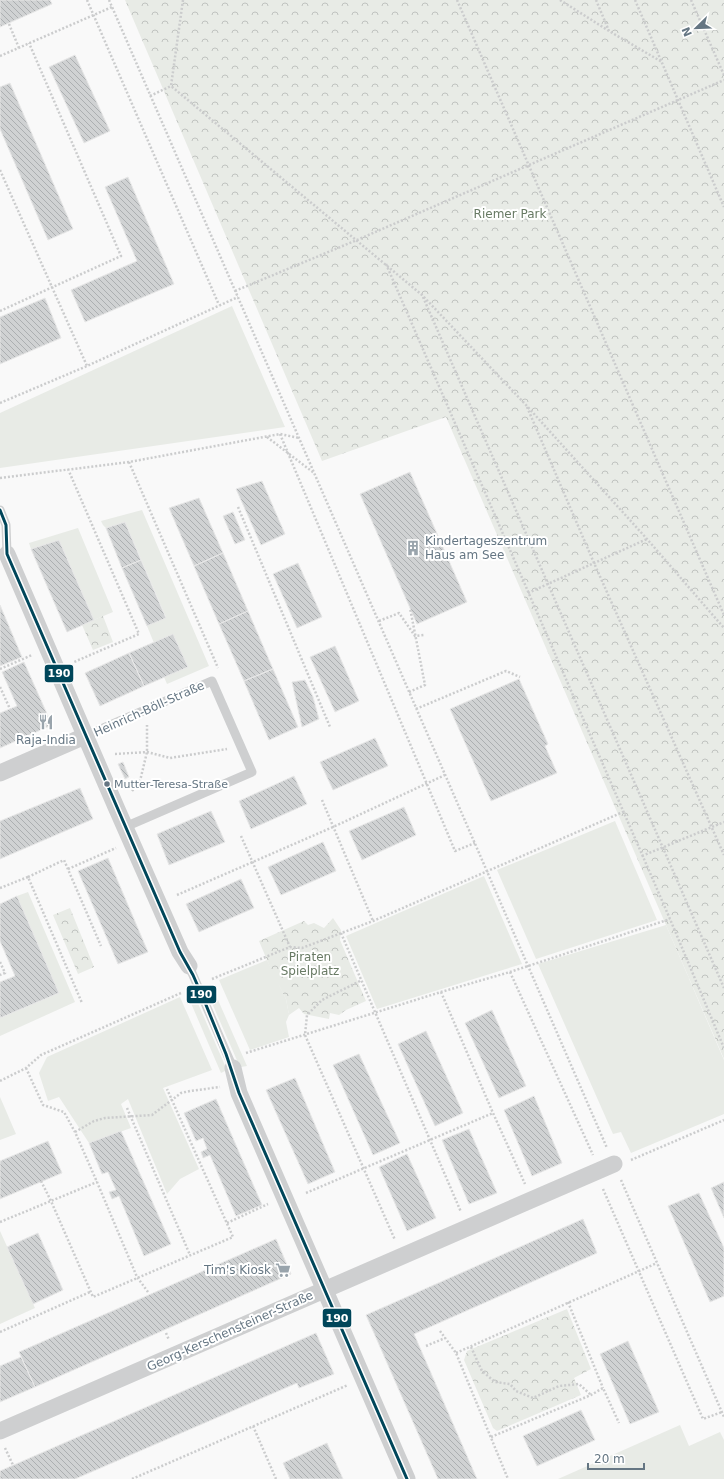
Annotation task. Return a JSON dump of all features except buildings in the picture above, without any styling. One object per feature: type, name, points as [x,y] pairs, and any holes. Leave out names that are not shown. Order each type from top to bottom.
[{"type":"street","points":[[4,549],[180,952],[189,966]]},
{"type":"street","name":"Heinrich-Böll-Straße","points":[[0,774],[86,736]]},
{"type":"street","points":[[233,1068],[239,1093],[407,1479]]},
{"type":"street","name":"Georg-Kerschensteiner-Straße","points":[[2,1437],[325,1290],[614,1164]]},
{"type":"lane","points":[[0,510],[6,525],[4,549]]},
{"type":"lane","name":"Heinrich-Böll-Straße","points":[[86,736],[212,681],[252,772],[125,827]]},
{"type":"lane","points":[[189,966],[233,1068]]},
{"type":"path","points":[[87,0],[219,305]]},
{"type":"path","points":[[109,0],[604,1140]]},
{"type":"path","points":[[171,86],[183,0]]},
{"type":"path","points":[[456,0],[724,615]]},
{"type":"path","points":[[560,0],[662,62]]},
{"type":"path","points":[[596,0],[609,31]]},
{"type":"path","points":[[635,0],[724,207]]},
{"type":"path","points":[[691,0],[724,75]]},
{"type":"path","points":[[0,56],[112,7]]},
{"type":"path","points":[[9,24],[19,48]]},
{"type":"path","points":[[0,311],[121,256],[29,43]]},
{"type":"path","points":[[235,291],[529,166],[724,80]]},
{"type":"path","points":[[150,96],[171,86]]},
{"type":"path","points":[[171,86],[422,295],[526,405],[647,539],[724,628]]},
{"type":"path","points":[[0,170],[87,366]]},
{"type":"path","points":[[386,264],[670,919],[724,1048]]},
{"type":"path","points":[[422,295],[724,988]]},
{"type":"path","points":[[0,403],[87,366],[238,297]]},
{"type":"path","points":[[526,405],[594,563],[724,855]]},
{"type":"path","points":[[0,478],[129,462],[280,434],[299,438]]},
{"type":"path","points":[[280,434],[455,851],[475,843]]},
{"type":"path","points":[[266,437],[314,473]]},
{"type":"path","points":[[129,462],[218,668]]},
{"type":"path","points":[[68,469],[139,634],[74,662]]},
{"type":"path","points":[[238,507],[330,727]]},
{"type":"path","points":[[528,593],[647,539]]},
{"type":"path","points":[[409,692],[425,685],[410,608]]},
{"type":"path","points":[[379,621],[399,613],[415,636]]},
{"type":"path","points":[[415,636],[424,635]]},
{"type":"path","points":[[0,669],[34,654]]},
{"type":"path","points":[[416,709],[506,671],[520,677]]},
{"type":"path","points":[[0,687],[10,709]]},
{"type":"path","points":[[132,791],[140,780],[147,752],[146,721]]},
{"type":"path","points":[[115,754],[147,752],[170,758],[232,748]]},
{"type":"path","points":[[177,895],[333,827],[445,775]]},
{"type":"path","points":[[322,800],[373,921]]},
{"type":"path","points":[[212,979],[290,947],[302,948],[373,921],[623,812]]},
{"type":"path","points":[[642,856],[724,822]]},
{"type":"path","points":[[241,836],[290,947]]},
{"type":"path","points":[[68,869],[117,847]]},
{"type":"path","points":[[0,888],[64,860],[101,946]]},
{"type":"path","points":[[28,876],[82,1003]]},
{"type":"path","points":[[246,1053],[510,972],[670,919]]},
{"type":"path","points":[[341,933],[360,981],[468,1227]]},
{"type":"path","points":[[0,962],[5,973],[0,975]]},
{"type":"path","points":[[510,972],[592,1152],[595,1172],[703,1419],[722,1412]]},
{"type":"path","points":[[360,981],[322,1000],[307,1015],[305,1035],[402,1256]]},
{"type":"path","points":[[441,992],[532,1199]]},
{"type":"path","points":[[0,1081],[26,1068],[41,1055],[181,993]]},
{"type":"path","points":[[26,1068],[43,1105],[64,1112],[75,1132],[137,1277],[148,1292]]},
{"type":"path","points":[[75,1132],[94,1121],[105,1118],[116,1116],[131,1117],[152,1114],[182,1093],[223,1087]]},
{"type":"path","points":[[41,1181],[52,1201],[93,1297],[233,1237],[167,1089]]},
{"type":"path","points":[[127,1108],[190,1255]]},
{"type":"path","points":[[306,1194],[493,1113]]},
{"type":"path","points":[[614,1164],[633,1160],[724,1120]]},
{"type":"path","points":[[0,1222],[97,1182]]},
{"type":"path","points":[[629,1197],[724,1417]]},
{"type":"path","points":[[227,1222],[273,1202]]},
{"type":"path","points":[[456,1353],[657,1263]]},
{"type":"path","points":[[0,1332],[90,1292]]},
{"type":"path","points":[[568,1302],[619,1424]]},
{"type":"path","points":[[440,1332],[456,1353],[508,1479]]},
{"type":"path","points":[[166,1333],[169,1340]]},
{"type":"path","points":[[426,1346],[445,1338]]},
{"type":"path","points":[[471,1347],[482,1371],[496,1382],[510,1384],[516,1391],[533,1398],[559,1386],[579,1384],[591,1395]]},
{"type":"path","points":[[132,1479],[363,1379]]},
{"type":"path","points":[[491,1437],[591,1395],[603,1388]]},
{"type":"path","points":[[253,1426],[276,1479]]},
{"type":"path","points":[[2,1437],[13,1465]]},
{"type":"green space","name":"Riemer Park","points":[[125,0],[724,0],[724,1059],[446,417],[322,461]]},
{"type":"green space","points":[[232,306],[285,427],[0,468],[0,413]]},
{"type":"green space","points":[[142,510],[209,666],[167,684],[164,677],[188,667],[173,634],[154,643],[147,626],[166,617],[125,522],[106,528],[101,521]]},
{"type":"green space","points":[[78,528],[113,612],[94,620],[59,540],[31,549],[29,543]]},
{"type":"green space","points":[[103,616],[113,642],[93,650],[82,625]]},
{"type":"green space","points":[[615,821],[657,920],[536,959],[497,870]]},
{"type":"green space","points":[[484,876],[522,964],[377,1009],[346,936]]},
{"type":"green space","points":[[28,892],[75,1002],[0,1036],[0,1018],[59,993],[17,896]]},
{"type":"green space","points":[[70,908],[94,967],[78,974],[53,915]]},
{"type":"green space","name":"Piraten Spielplatz","points":[[333,918],[341,930],[340,940],[366,1001],[346,1010],[339,1015],[330,1013],[329,1019],[304,1014],[299,1008],[289,1015],[286,999],[272,972],[259,941],[304,921],[308,925],[314,923],[324,928]]},
{"type":"green space","points":[[666,925],[724,1060],[724,1114],[631,1153],[621,1132],[613,1134],[538,964]]},
{"type":"green space","points":[[267,960],[286,999],[289,1015],[286,1022],[289,1037],[250,1050],[219,980]]},
{"type":"green space","points":[[211,984],[247,1066],[241,1067],[239,1065],[205,987]]},
{"type":"green space","points":[[193,992],[227,1070],[221,1073],[187,994]]},
{"type":"green space","points":[[180,997],[212,1070],[163,1088],[199,1169],[180,1179],[167,1194],[128,1099],[121,1104],[131,1128],[89,1143],[59,1097],[48,1101],[39,1073],[47,1057]]},
{"type":"green space","points":[[0,1097],[16,1134],[0,1140]]},
{"type":"green space","points":[[0,1231],[35,1308],[0,1324]]},
{"type":"green space","points":[[567,1309],[591,1369],[574,1378],[581,1395],[497,1431],[493,1428],[464,1360],[467,1351]]},
{"type":"green space","points":[[680,1425],[689,1446],[720,1432],[724,1440],[724,1479],[558,1479]]},
{"type":"transit line","name":"190","points":[[0,510],[6,525],[7,554],[180,952],[193,975],[204,1000],[226,1054],[239,1093],[407,1479]]},
{"type":"place","name":"Kindertageszentrum Haus am See","points":[[413,548]]},
{"type":"place","name":"Raja-India","points":[[46,722]]},
{"type":"place","name":"Mutter-Teresa-Straße","points":[[107,784]]},
{"type":"place","name":"Tim's Kiosk","points":[[283,1270]]}]
